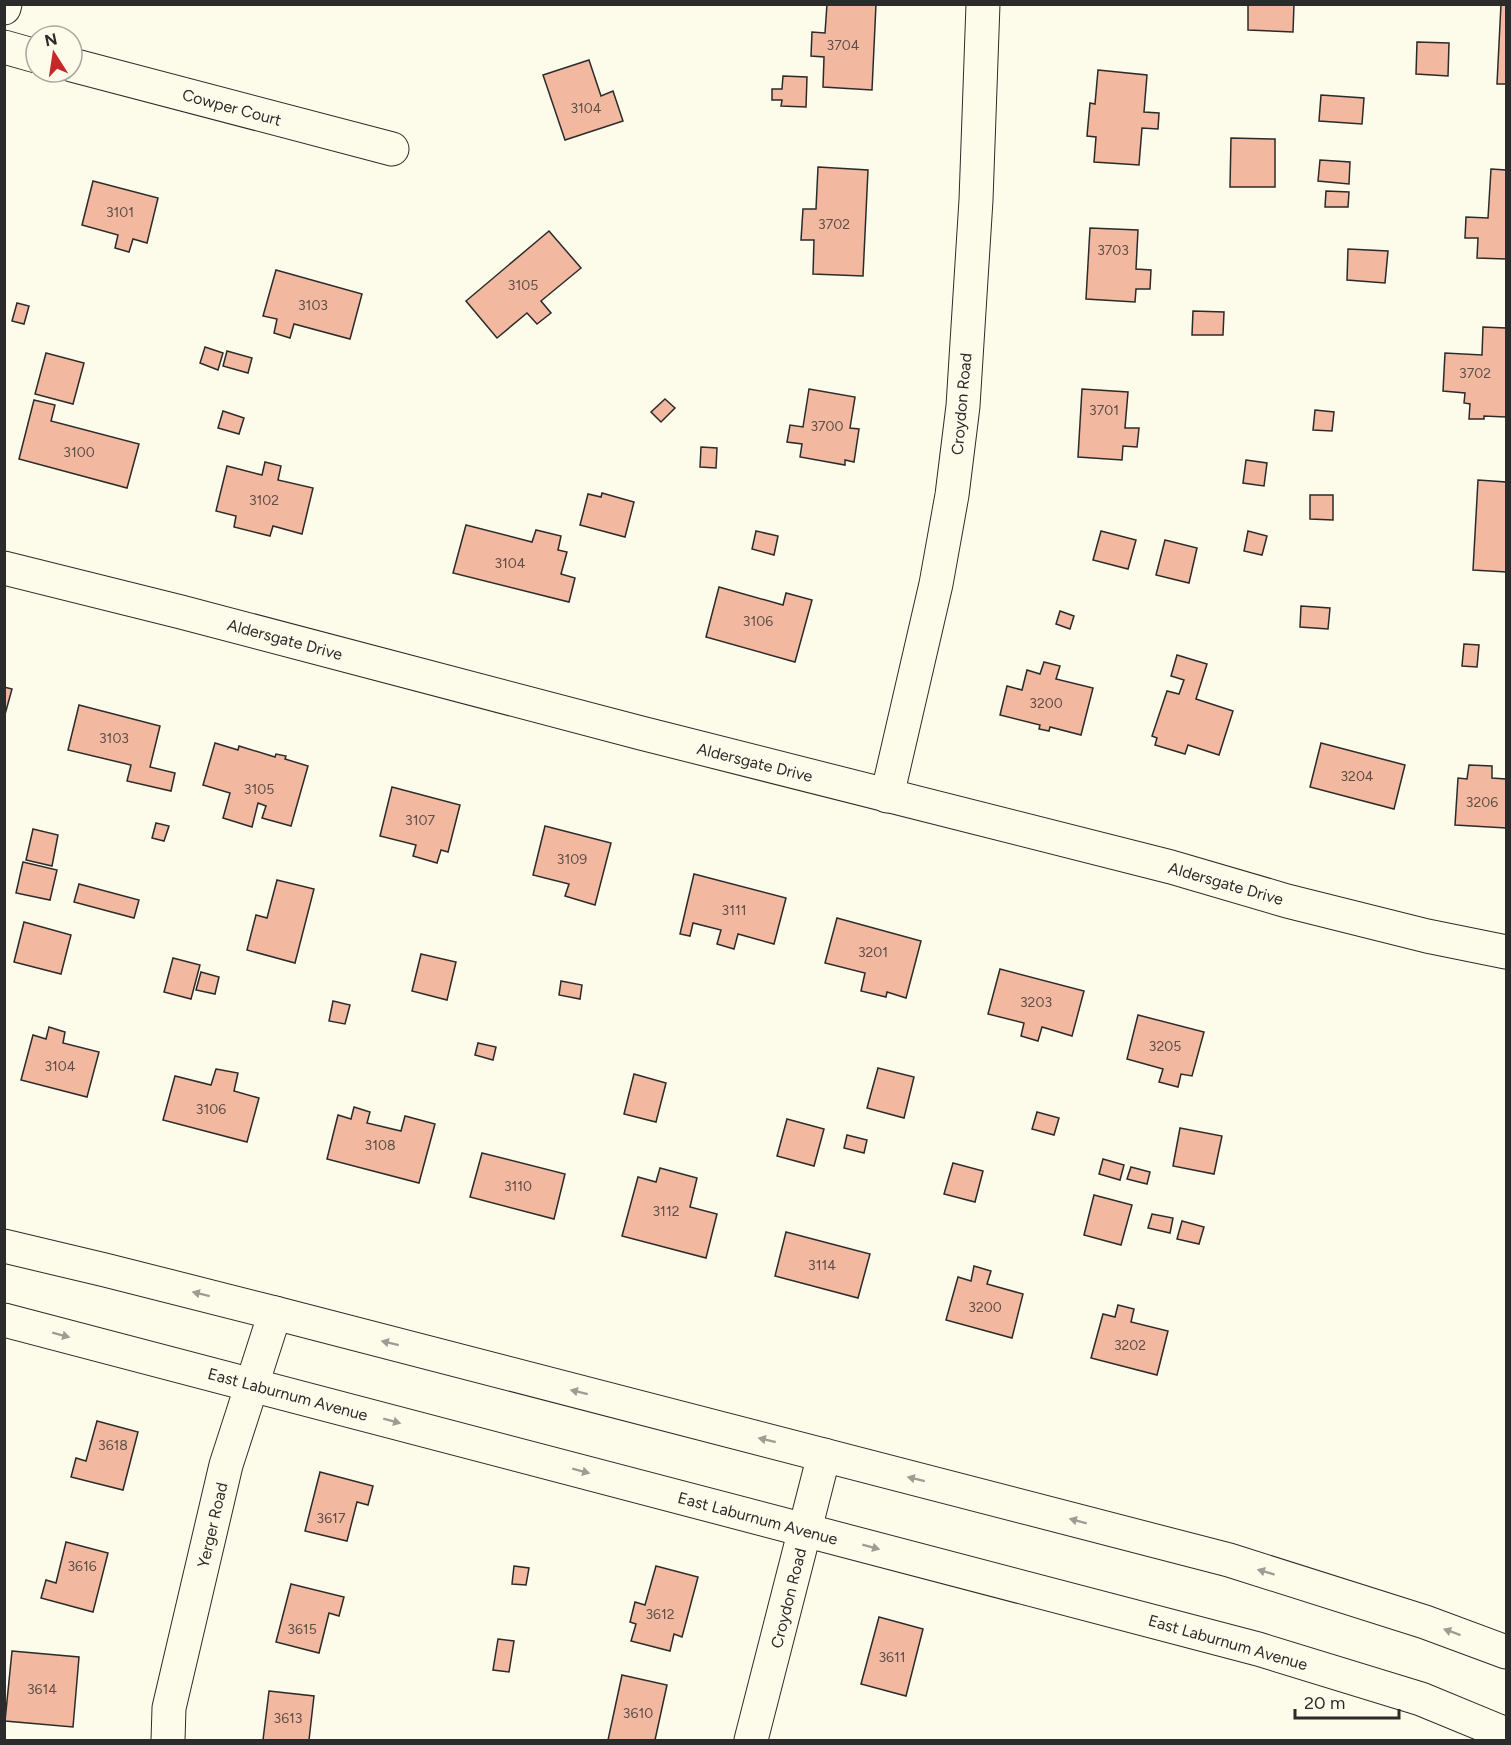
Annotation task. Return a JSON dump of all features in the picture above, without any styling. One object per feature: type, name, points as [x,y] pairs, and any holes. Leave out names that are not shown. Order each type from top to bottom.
[{"type":"street","name":"Croydon Road","points":[[886,796],[936,584],[962,417],[975,212],[983,4]]},
{"type":"street","points":[[4,47],[24,53]]},
{"type":"street","name":"Cowper Court","points":[[84,68],[392,149]]},
{"type":"street","name":"Aldersgate Drive","points":[[4,568],[886,796],[1171,867],[1341,915],[1506,952]]},
{"type":"street","points":[[4,1246],[275,1313],[1229,1560],[1425,1622],[1506,1652]]},
{"type":"street","name":"Yerger Road","points":[[168,1740],[169,1708],[226,1465],[275,1313]]},
{"type":"street","name":"East Laburnum Avenue","points":[[4,1320],[1258,1649],[1421,1699],[1506,1734]]},
{"type":"street","name":"Croydon Road","points":[[751,1740],[824,1455]]},
{"type":"building","points":[[827,4],[876,4],[872,90],[823,87],[824,57],[811,56],[812,32],[825,33]]},
{"type":"building","points":[[1248,4],[1294,4],[1293,32],[1248,30]]},
{"type":"building","points":[[1501,4],[1506,4],[1506,84],[1497,84]]},
{"type":"building","points":[[1417,42],[1449,43],[1448,76],[1416,74]]},
{"type":"building","points":[[589,60],[601,96],[613,91],[623,121],[565,140],[543,75]]},
{"type":"building","points":[[1098,70],[1147,75],[1144,112],[1159,113],[1158,129],[1142,128],[1139,165],[1094,162],[1096,137],[1087,136],[1090,103],[1095,104]]},
{"type":"building","points":[[783,76],[807,77],[806,107],[781,106],[782,100],[772,100],[772,89],[782,89]]},
{"type":"building","points":[[1321,95],[1364,98],[1362,124],[1319,121]]},
{"type":"building","points":[[1231,138],[1275,139],[1275,187],[1230,187]]},
{"type":"building","points":[[1320,160],[1350,162],[1349,184],[1318,181]]},
{"type":"building","points":[[818,167],[868,170],[863,276],[813,274],[814,240],[801,240],[803,209],[816,209]]},
{"type":"building","points":[[1491,169],[1506,170],[1506,259],[1477,258],[1478,238],[1465,238],[1466,217],[1488,218]]},
{"type":"building","points":[[93,181],[158,198],[147,243],[133,239],[129,252],[115,248],[118,235],[82,225]]},
{"type":"building","points":[[1326,191],[1349,192],[1348,207],[1325,207]]},
{"type":"building","points":[[1090,228],[1138,230],[1136,269],[1151,270],[1150,289],[1136,289],[1135,302],[1086,299]]},
{"type":"building","points":[[549,231],[581,268],[541,301],[551,313],[537,324],[527,313],[497,338],[466,301]]},
{"type":"building","points":[[1348,249],[1388,251],[1385,283],[1347,280]]},
{"type":"building","points":[[276,270],[362,294],[350,339],[294,324],[290,338],[274,333],[277,319],[263,316]]},
{"type":"building","points":[[17,303],[29,306],[24,324],[12,321]]},
{"type":"building","points":[[1193,311],[1224,312],[1223,335],[1192,335]]},
{"type":"building","points":[[1483,327],[1506,328],[1506,417],[1484,416],[1484,419],[1469,419],[1470,404],[1464,403],[1465,393],[1443,391],[1445,353],[1482,355]]},
{"type":"building","points":[[205,347],[223,353],[218,370],[200,363]]},
{"type":"building","points":[[227,351],[252,358],[248,373],[223,366]]},
{"type":"building","points":[[46,353],[84,363],[73,404],[35,394]]},
{"type":"building","points":[[809,389],[855,397],[850,428],[859,429],[854,462],[845,460],[845,465],[800,457],[802,444],[787,442],[790,425],[803,427]]},
{"type":"building","points":[[1082,389],[1128,392],[1125,428],[1139,428],[1137,447],[1123,446],[1122,460],[1078,457]]},
{"type":"building","points":[[665,399],[675,408],[661,422],[651,412]]},
{"type":"building","points":[[34,400],[55,405],[51,421],[139,444],[127,488],[19,459]]},
{"type":"building","points":[[1315,410],[1334,412],[1332,431],[1313,430]]},
{"type":"building","points":[[223,411],[244,418],[239,434],[218,428]]},
{"type":"building","points":[[701,447],[717,448],[716,468],[700,467]]},
{"type":"building","points":[[1246,460],[1267,463],[1264,486],[1243,483]]},
{"type":"building","points":[[265,462],[281,466],[278,480],[313,488],[302,534],[273,526],[270,536],[234,527],[236,516],[216,511],[227,466],[262,475]]},
{"type":"building","points":[[1478,480],[1506,482],[1506,572],[1473,570]]},
{"type":"building","points":[[602,493],[634,502],[625,537],[580,525],[588,494],[601,497]]},
{"type":"building","points":[[1310,495],[1333,495],[1333,520],[1310,519]]},
{"type":"building","points":[[466,525],[532,542],[536,530],[561,536],[558,550],[567,552],[561,574],[575,578],[569,602],[453,573]]},
{"type":"building","points":[[756,531],[778,536],[774,555],[752,549]]},
{"type":"building","points":[[1101,531],[1136,540],[1128,569],[1093,560]]},
{"type":"building","points":[[1248,531],[1267,536],[1262,555],[1244,551]]},
{"type":"building","points":[[1165,540],[1197,548],[1189,583],[1156,575]]},
{"type":"building","points":[[719,587],[783,605],[786,593],[812,600],[795,662],[706,637]]},
{"type":"building","points":[[1301,606],[1330,608],[1328,629],[1300,627]]},
{"type":"building","points":[[1060,611],[1074,616],[1070,629],[1056,624]]},
{"type":"building","points":[[1464,644],[1479,645],[1477,667],[1462,666]]},
{"type":"building","points":[[1177,655],[1207,664],[1196,699],[1233,711],[1219,755],[1188,745],[1185,754],[1155,745],[1157,738],[1152,736],[1167,691],[1179,694],[1184,680],[1171,676]]},
{"type":"building","points":[[1044,662],[1060,666],[1056,679],[1093,688],[1081,735],[1050,727],[1049,731],[1039,729],[1040,725],[1000,715],[1007,686],[1022,690],[1027,670],[1040,674]]},
{"type":"building","points":[[4,687],[12,689],[4,718]]},
{"type":"building","points":[[79,705],[160,726],[150,767],[175,773],[171,791],[127,781],[131,765],[68,750]]},
{"type":"building","points":[[215,743],[238,750],[239,746],[275,757],[276,754],[286,756],[285,759],[308,766],[291,826],[262,818],[266,806],[258,803],[252,827],[223,818],[230,793],[203,785]]},
{"type":"building","points":[[1321,743],[1405,765],[1394,809],[1310,787]]},
{"type":"building","points":[[1469,765],[1492,766],[1492,778],[1506,779],[1506,828],[1455,825],[1458,778],[1467,779]]},
{"type":"building","points":[[392,787],[460,805],[448,852],[441,850],[437,863],[413,856],[416,845],[380,836]]},
{"type":"building","points":[[156,823],[169,826],[164,841],[152,838]]},
{"type":"building","points":[[545,826],[611,843],[595,905],[565,896],[569,884],[533,875]]},
{"type":"building","points":[[33,829],[58,835],[52,866],[26,860]]},
{"type":"building","points":[[23,862],[57,870],[50,900],[16,893]]},
{"type":"building","points":[[694,874],[786,898],[774,944],[738,934],[734,949],[717,944],[721,930],[693,923],[690,936],[680,934]]},
{"type":"building","points":[[277,880],[314,889],[295,963],[247,950],[256,915],[267,918]]},
{"type":"building","points":[[79,884],[139,900],[134,918],[74,902]]},
{"type":"building","points":[[837,918],[921,941],[906,998],[887,992],[886,997],[861,991],[865,973],[825,963]]},
{"type":"building","points":[[24,922],[71,935],[61,974],[14,962]]},
{"type":"building","points":[[421,954],[456,962],[447,1000],[412,991]]},
{"type":"building","points":[[173,958],[200,965],[191,999],[164,992]]},
{"type":"building","points":[[1000,969],[1084,991],[1072,1036],[1042,1027],[1038,1041],[1021,1036],[1024,1023],[988,1014]]},
{"type":"building","points":[[201,972],[219,977],[215,994],[196,990]]},
{"type":"building","points":[[561,981],[582,985],[580,999],[559,995]]},
{"type":"building","points":[[333,1001],[350,1005],[345,1024],[329,1021]]},
{"type":"building","points":[[1138,1015],[1204,1032],[1192,1076],[1181,1074],[1178,1087],[1159,1082],[1163,1069],[1127,1059]]},
{"type":"building","points":[[49,1027],[65,1032],[63,1043],[99,1052],[87,1097],[21,1080],[33,1035],[46,1039]]},
{"type":"building","points":[[478,1043],[496,1047],[493,1060],[475,1055]]},
{"type":"building","points":[[878,1068],[914,1077],[904,1118],[867,1108]]},
{"type":"building","points":[[216,1069],[238,1073],[234,1091],[259,1098],[247,1142],[163,1120],[175,1076],[211,1085]]},
{"type":"building","points":[[634,1074],[666,1083],[656,1122],[624,1114]]},
{"type":"building","points":[[354,1107],[370,1112],[367,1123],[401,1131],[405,1116],[435,1124],[419,1183],[327,1159],[338,1115],[351,1119]]},
{"type":"building","points":[[1037,1112],[1059,1118],[1054,1135],[1032,1129]]},
{"type":"building","points":[[787,1119],[824,1129],[814,1166],[777,1156]]},
{"type":"building","points":[[1180,1128],[1222,1136],[1214,1174],[1173,1166]]},
{"type":"building","points":[[847,1135],[867,1140],[864,1153],[844,1148]]},
{"type":"building","points":[[482,1153],[565,1174],[554,1219],[470,1197]]},
{"type":"building","points":[[1103,1159],[1124,1165],[1120,1180],[1099,1174]]},
{"type":"building","points":[[953,1163],[983,1171],[975,1202],[944,1194]]},
{"type":"building","points":[[1131,1167],[1150,1172],[1147,1184],[1127,1179]]},
{"type":"building","points":[[660,1168],[697,1178],[690,1207],[717,1214],[706,1258],[622,1236],[638,1177],[656,1182]]},
{"type":"building","points":[[1094,1195],[1132,1205],[1121,1245],[1084,1235]]},
{"type":"building","points":[[1152,1214],[1173,1218],[1170,1233],[1148,1228]]},
{"type":"building","points":[[1182,1221],[1204,1227],[1199,1244],[1177,1239]]},
{"type":"building","points":[[786,1232],[870,1254],[858,1298],[775,1276]]},
{"type":"building","points":[[974,1266],[991,1271],[987,1284],[1023,1294],[1012,1338],[946,1320],[958,1277],[971,1281]]},
{"type":"building","points":[[1118,1305],[1134,1309],[1131,1322],[1168,1331],[1157,1375],[1091,1358],[1103,1314],[1115,1317]]},
{"type":"building","points":[[97,1421],[138,1432],[123,1490],[71,1477],[76,1458],[86,1461]]},
{"type":"building","points":[[320,1472],[373,1486],[368,1505],[357,1502],[347,1541],[305,1531]]},
{"type":"building","points":[[66,1542],[108,1553],[93,1612],[41,1598],[46,1580],[56,1583]]},
{"type":"building","points":[[514,1566],[529,1568],[526,1585],[512,1584]]},
{"type":"building","points":[[656,1566],[698,1577],[682,1637],[674,1634],[670,1651],[631,1641],[636,1624],[630,1622],[635,1602],[645,1605]]},
{"type":"building","points":[[291,1584],[344,1597],[339,1616],[329,1613],[319,1653],[276,1642]]},
{"type":"building","points":[[879,1617],[923,1629],[906,1696],[861,1684]]},
{"type":"building","points":[[498,1639],[514,1641],[509,1672],[493,1670]]},
{"type":"building","points":[[12,1651],[79,1657],[73,1727],[5,1721]]},
{"type":"building","points":[[622,1675],[667,1685],[655,1740],[608,1740]]},
{"type":"building","points":[[269,1691],[314,1696],[309,1740],[263,1740]]}]
